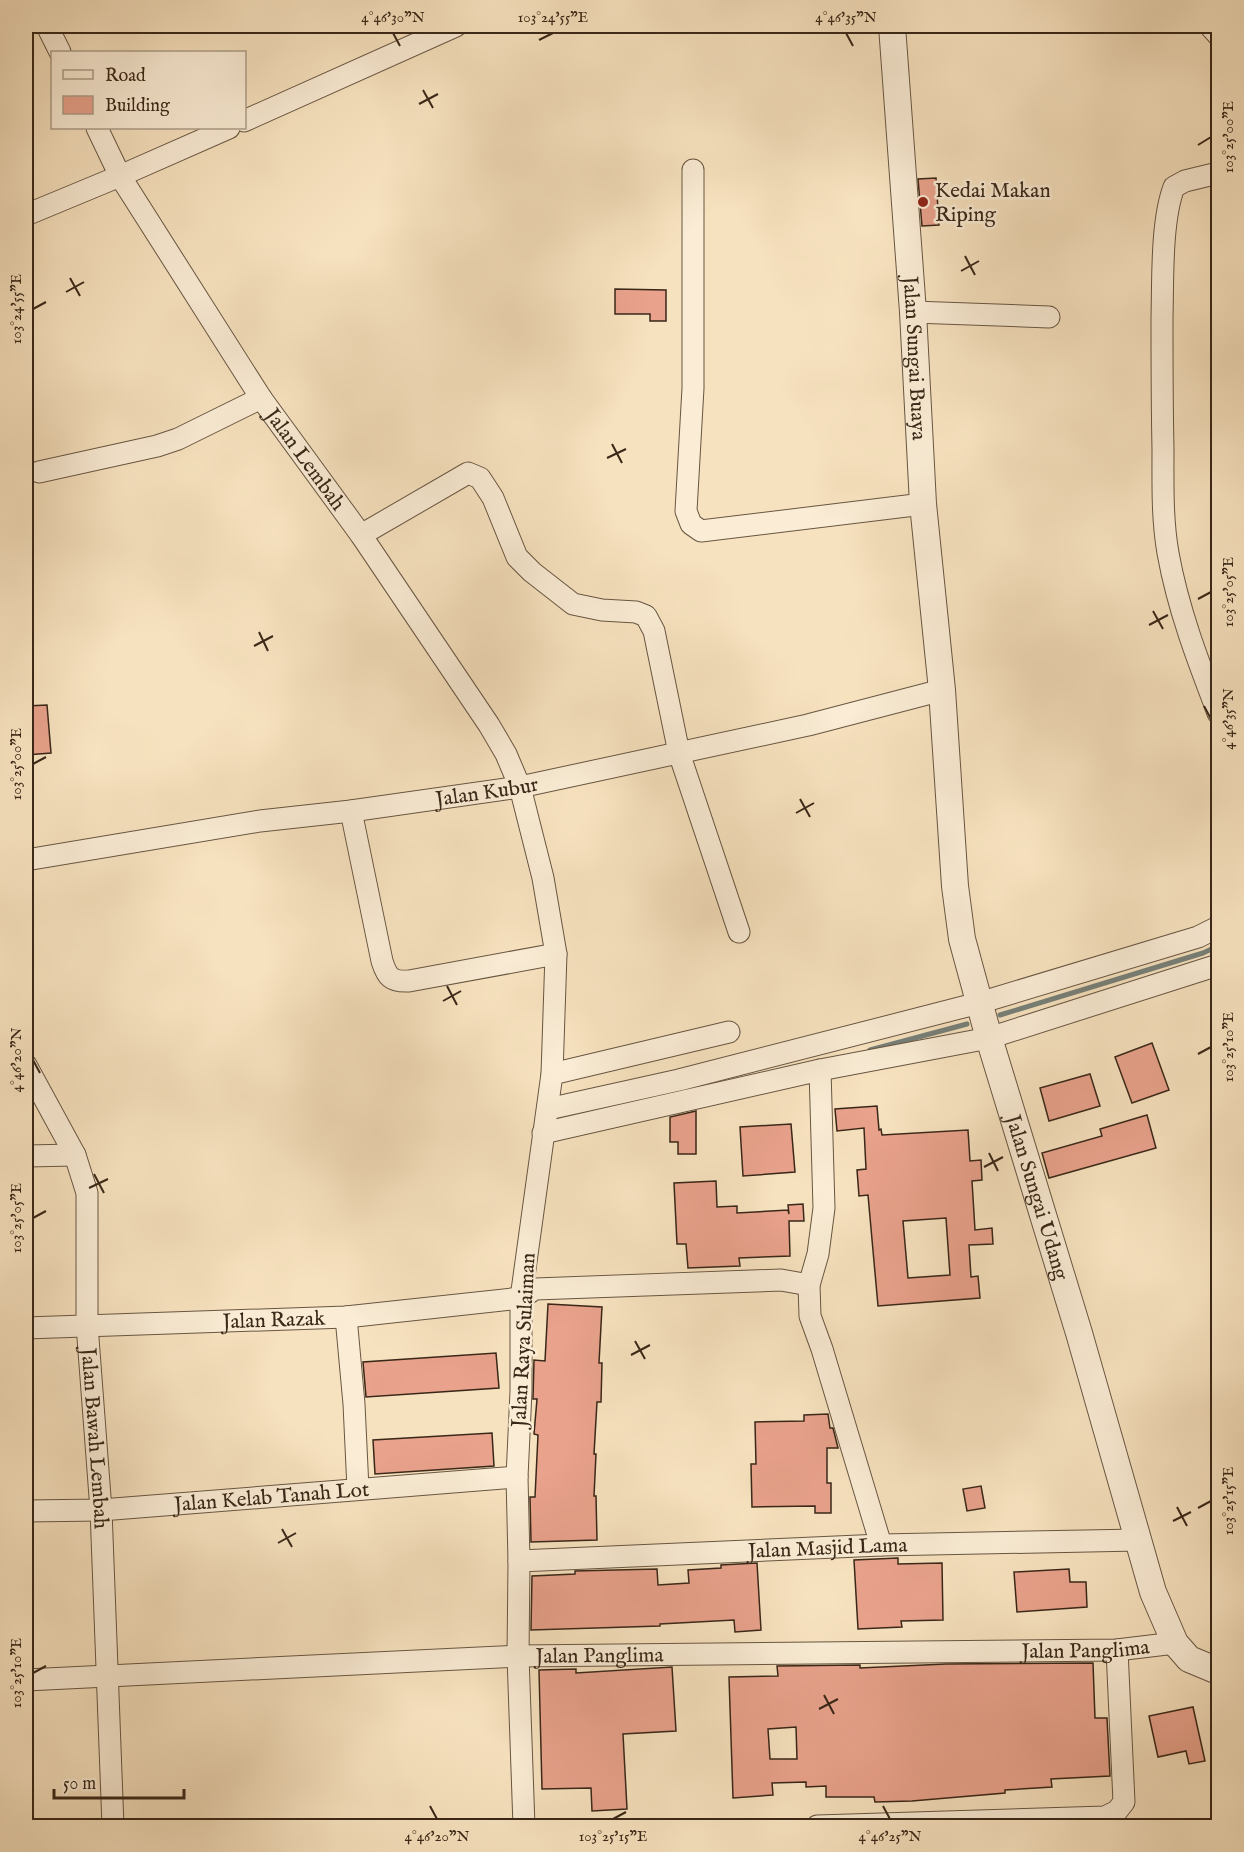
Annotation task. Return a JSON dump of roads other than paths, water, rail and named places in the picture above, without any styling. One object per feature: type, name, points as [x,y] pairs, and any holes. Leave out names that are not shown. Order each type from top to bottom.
[{"type":"street","points":[[47,26],[60,51]]},
{"type":"street","points":[[246,119],[456,26]]},
{"type":"street","name":"Jalan Sungai Buaya","points":[[892,26],[913,312],[923,504],[942,690]]},
{"type":"street","points":[[1210,26],[1218,35]]},
{"type":"street","name":"Jalan Lembah","points":[[97,129],[120,176],[261,398],[361,535],[489,725],[506,754],[520,787]]},
{"type":"street","points":[[26,215],[227,129]]},
{"type":"street","points":[[693,170],[693,388],[686,511],[691,524],[701,531],[923,504]]},
{"type":"street","points":[[1218,173],[1185,181],[1174,187],[1168,201],[1163,272],[1162,346],[1163,514],[1168,552],[1176,592],[1192,647],[1218,713]]},
{"type":"street","points":[[913,312],[1049,317]]},
{"type":"street","points":[[39,472],[157,446],[178,439],[261,398]]},
{"type":"street","points":[[361,535],[468,474],[480,478],[493,498],[517,557],[532,573],[573,604],[602,610],[636,612],[646,616],[654,632],[679,753],[739,932]]},
{"type":"street","name":"Jalan Kubur","points":[[26,860],[260,821],[351,811],[520,787],[808,725],[942,690]]},
{"type":"street","name":"Jalan Sungai Udang","points":[[942,690],[955,886],[962,939],[979,1003],[1079,1333],[1153,1592],[1175,1642],[1189,1659],[1218,1671]]},
{"type":"street","name":"Jalan Raya Sulaiman","points":[[520,787],[543,878],[556,954],[552,1074],[521,1298],[521,1392],[517,1478],[518,1656],[524,1827]]},
{"type":"street","points":[[351,811],[382,961],[386,974],[397,982],[556,954]]},
{"type":"street","points":[[548,1109],[679,1080],[979,1003],[1198,937],[1218,927]]},
{"type":"street","points":[[543,1133],[820,1070],[989,1038],[1218,965]]},
{"type":"street","points":[[552,1074],[729,1032]]},
{"type":"street","points":[[670,1046],[679,1080]]},
{"type":"street","name":"Jalan Bawah Lembah","points":[[26,1065],[75,1155],[87,1192],[87,1325],[100,1510],[113,1827]]},
{"type":"street","points":[[820,1070],[824,1208],[818,1254],[809,1285],[810,1316],[881,1545]]},
{"type":"street","points":[[26,1156],[75,1155]]},
{"type":"street","name":"Jalan Razak","points":[[26,1328],[346,1317],[521,1298],[535,1289],[781,1280],[809,1285]]},
{"type":"street","points":[[346,1317],[354,1404],[358,1489]]},
{"type":"street","name":"Jalan Kelab Tanah Lot","points":[[26,1511],[100,1510],[517,1478]]},
{"type":"street","name":"Jalan Masjid Lama","points":[[519,1561],[881,1545],[1138,1540]]},
{"type":"street","name":"Jalan Panglima","points":[[26,1680],[518,1656],[1117,1650],[1175,1642]]},
{"type":"street","points":[[817,1827],[1105,1817],[1117,1811],[1124,1802],[1117,1650]]},
{"type":"waterway","points":[[1000,1015],[1203,953],[1218,946]]},
{"type":"waterway","points":[[870,1050],[967,1024]]},
{"type":"place","name":"Kedai Makan Riping","points":[[923,202]]}]
